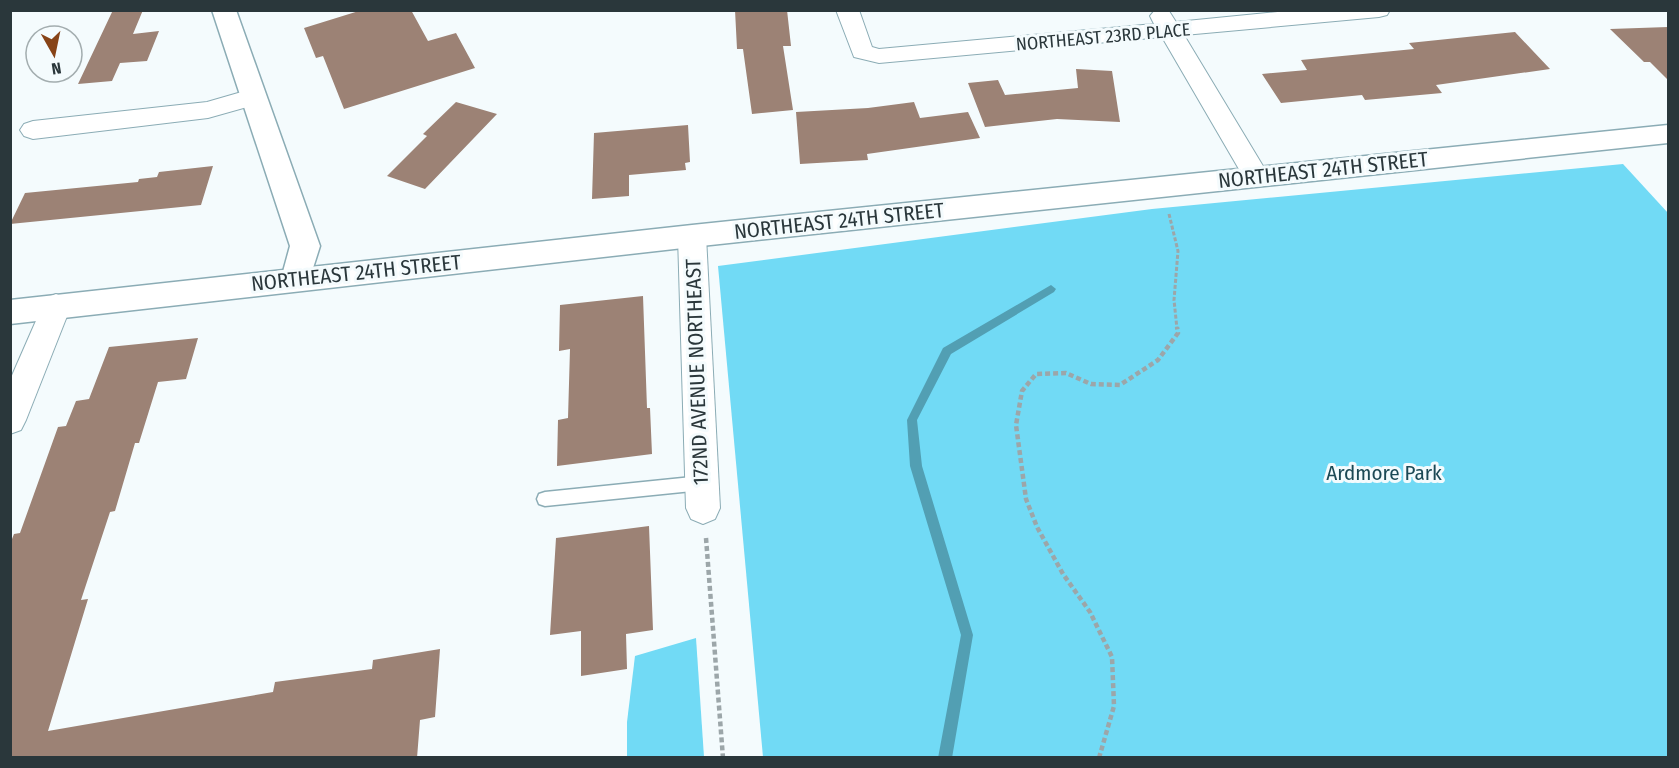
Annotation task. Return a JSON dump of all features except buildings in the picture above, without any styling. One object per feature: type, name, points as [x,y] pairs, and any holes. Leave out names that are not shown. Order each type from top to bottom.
[{"type":"main road","points":[[224,10],[304,246],[296,279]]},
{"type":"main road","name":"NORTHEAST 24TH STREET","points":[[10,312],[692,236],[1668,134]]},
{"type":"street","name":"NORTHEAST 23RD PLACE","points":[[847,10],[854,58],[898,55],[1163,21],[1379,10]]},
{"type":"street","points":[[1163,21],[1256,176]]},
{"type":"street","points":[[33,130],[208,110],[252,97]]},
{"type":"street","name":"172ND AVENUE NORTHEAST","points":[[692,236],[702,495]]},
{"type":"street","points":[[10,420],[56,306]]},
{"type":"lane","points":[[545,500],[702,495]]},
{"type":"path","points":[[1099,758],[1114,706],[1112,657],[1090,612],[1063,574],[1037,527],[1026,499],[1016,425],[1022,391],[1036,374],[1066,373],[1091,384],[1120,385],[1158,360],[1165,351],[1178,333],[1174,300],[1178,251],[1170,216]]},
{"type":"path","points":[[702,495],[723,758]]},
{"type":"green space","name":"Ardmore Park","points":[[1623,164],[1668,213],[1668,757],[763,757],[718,266],[1152,209]]},
{"type":"green space","points":[[696,638],[704,757],[627,757],[627,722],[635,656]]},
{"type":"waterway","points":[[945,758],[967,635],[916,466],[912,420],[947,351],[1051,289]]}]
